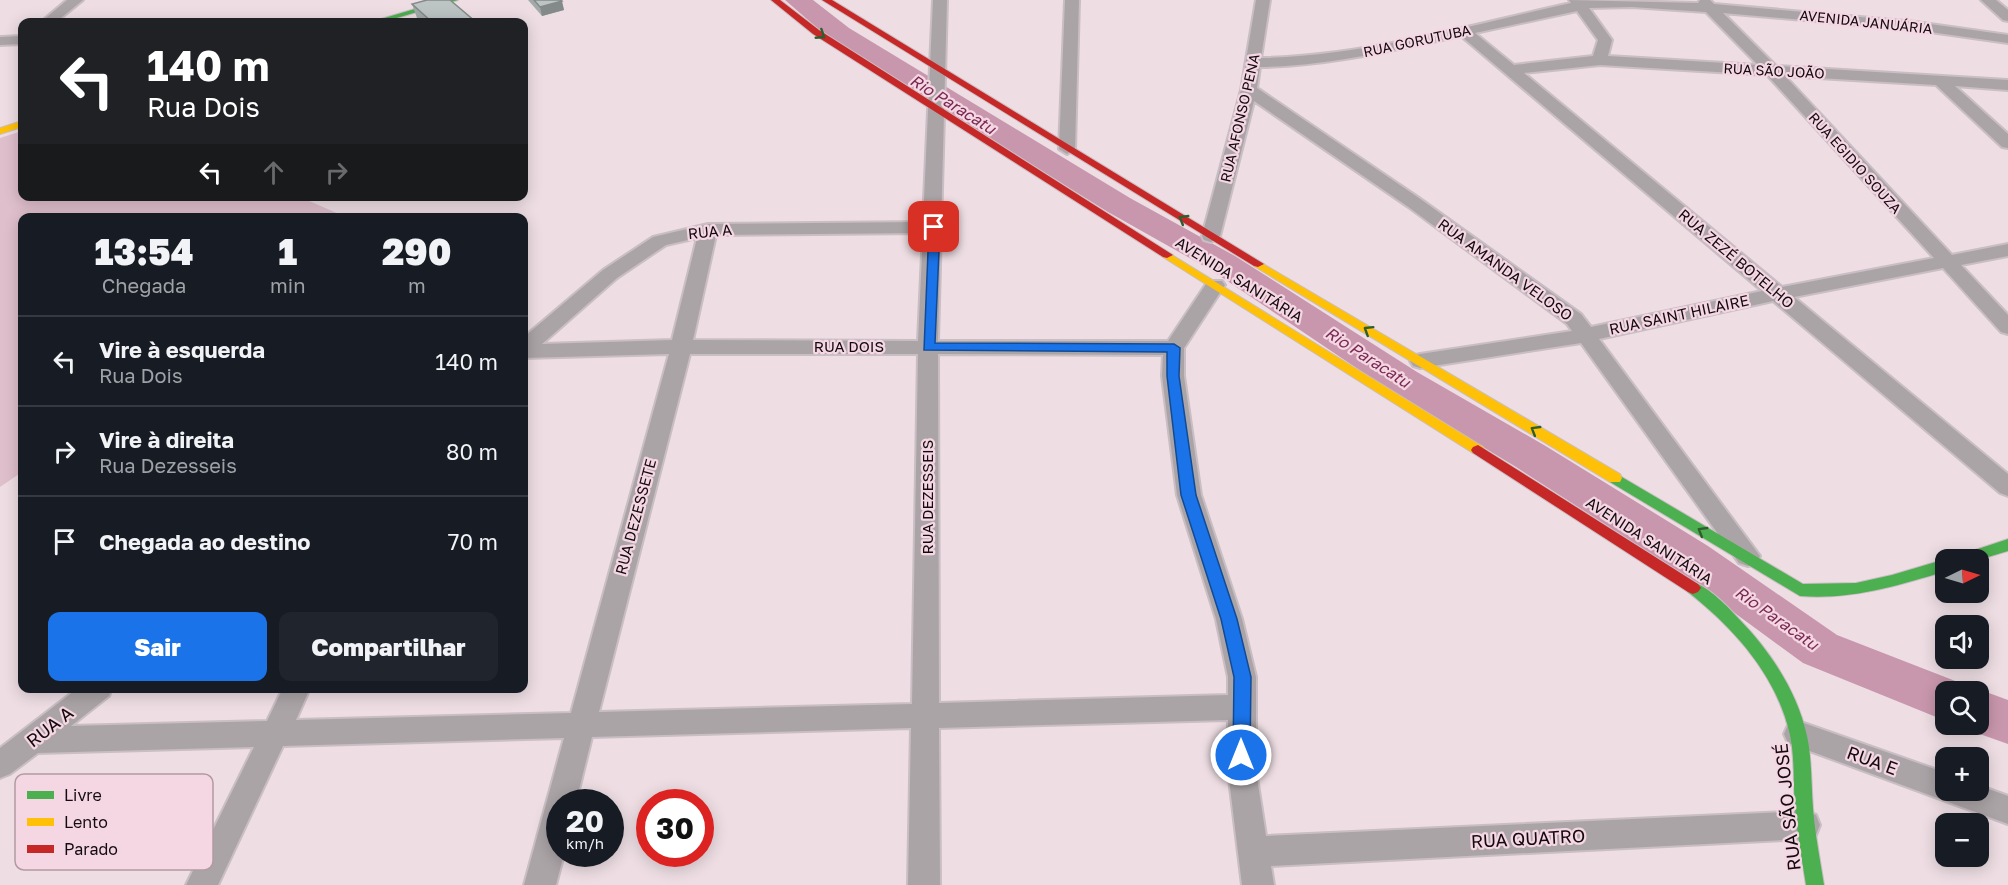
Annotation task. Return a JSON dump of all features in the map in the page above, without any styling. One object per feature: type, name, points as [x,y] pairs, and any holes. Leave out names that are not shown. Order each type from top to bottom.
[{"type":"street","points":[[53,18],[76,0]]},
{"type":"street","points":[[389,18],[454,0]]},
{"type":"street","name":"AVENIDA SANITÁRIA","points":[[775,0],[816,32],[938,110],[1689,584],[1717,605],[1745,633],[1781,692]]},
{"type":"street","name":"AVENIDA SANITÁRIA","points":[[826,0],[1067,149],[1800,590],[1820,594],[1891,581],[1935,568]]},
{"type":"street","name":"RUA DEZESSEIS","points":[[924,885],[928,347],[934,227],[940,0]]},
{"type":"street","points":[[1067,149],[1072,0]]},
{"type":"street","name":"RUA AFONSO PENA","points":[[1211,236],[1249,90],[1263,0]]},
{"type":"street","points":[[1988,0],[2008,17]]},
{"type":"street","points":[[1578,2],[1605,40],[1600,60]]},
{"type":"street","name":"RUA GORUTUBA","points":[[1254,63],[1314,60],[1464,31],[1578,2]]},
{"type":"street","name":"AVENIDA JANUÁRIA","points":[[1578,2],[1705,4],[1905,25],[2008,39]]},
{"type":"street","name":"RUA EGIDIO SOUZA","points":[[1705,4],[1772,71],[1944,261],[2008,327]]},
{"type":"street","name":"RUA ZEZÉ BOTELHO","points":[[1464,31],[2008,488]]},
{"type":"street","points":[[0,41],[18,40]]},
{"type":"street","name":"RUA SÃO JOÃO","points":[[1511,70],[1600,60],[2008,85]]},
{"type":"street","points":[[1938,79],[2008,144]]},
{"type":"street","name":"RUA AMANDA VELOSO","points":[[1249,90],[1556,304],[1574,319],[1752,561]]},
{"type":"street","points":[[0,131],[18,125]]},
{"type":"street","name":"RUA A","points":[[528,346],[610,274],[660,241],[708,230],[934,227]]},
{"type":"street","name":"RUA DEZESSETE","points":[[564,789],[681,347],[708,230]]},
{"type":"street","name":"RUA SAINT HILAIRE","points":[[1420,362],[1586,335],[1777,294],[2008,250]]},
{"type":"street","points":[[1215,285],[1174,348],[1173,376],[1188,495],[1229,619],[1242,677],[1242,771],[1258,885]]},
{"type":"street","name":"RUA DOIS","points":[[528,349],[1174,348]]},
{"type":"street","points":[[1989,551],[2008,545]]},
{"type":"street","name":"RUA SÃO JOSÉ","points":[[1781,692],[1798,734],[1805,825],[1815,885]]},
{"type":"street","name":"RUA A","points":[[0,765],[93,693]]},
{"type":"street","points":[[213,863],[295,693]]},
{"type":"street","points":[[33,740],[1242,707]]},
{"type":"street","name":"RUA E","points":[[1798,734],[1935,783]]},
{"type":"street","points":[[1984,801],[2008,810]]},
{"type":"street","name":"RUA QUATRO","points":[[1252,852],[1805,825]]},
{"type":"street","points":[[540,885],[546,862]]},
{"type":"street","points":[[202,885],[209,870]]},
{"type":"shaded area","points":[[18,132],[18,201],[309,201],[337,213],[18,213],[18,475],[0,487],[0,138]]},
{"type":"building","points":[[427,0],[450,0],[471,18],[428,18],[412,4]]},
{"type":"building","points":[[534,0],[561,0],[562,1],[540,7]]},
{"type":"waterway","name":"Rio Paracatu","points":[[797,0],[840,34],[1119,205],[1223,263],[1403,381],[1530,456],[1692,558],[1820,649],[1935,695]]},
{"type":"waterway","name":"Rio Paracatu","points":[[1989,715],[2008,722]]},
{"type":"traffic: fast","points":[[389,18],[454,0]]},
{"type":"traffic: fast","points":[[1615,478],[1800,590],[1819,592],[1856,589],[1935,568]]},
{"type":"traffic: fast","points":[[1989,551],[2008,545]]},
{"type":"traffic: fast","points":[[1693,588],[1727,616],[1743,633],[1772,672],[1792,713],[1800,743],[1807,837],[1815,885]]},
{"type":"traffic: slow","points":[[0,131],[18,125]]},
{"type":"traffic: slow","points":[[1167,255],[1478,450]]},
{"type":"traffic: slow","points":[[1258,264],[1615,478]]},
{"type":"traffic: jam","points":[[775,0],[816,32],[1167,255]]},
{"type":"traffic: jam","points":[[826,0],[1258,264]]},
{"type":"traffic: jam","points":[[1478,450],[1693,588]]},
{"type":"route","points":[[934,227],[928,347],[1174,348],[1173,376],[1188,495],[1229,619],[1242,677],[1241,755]]}]
